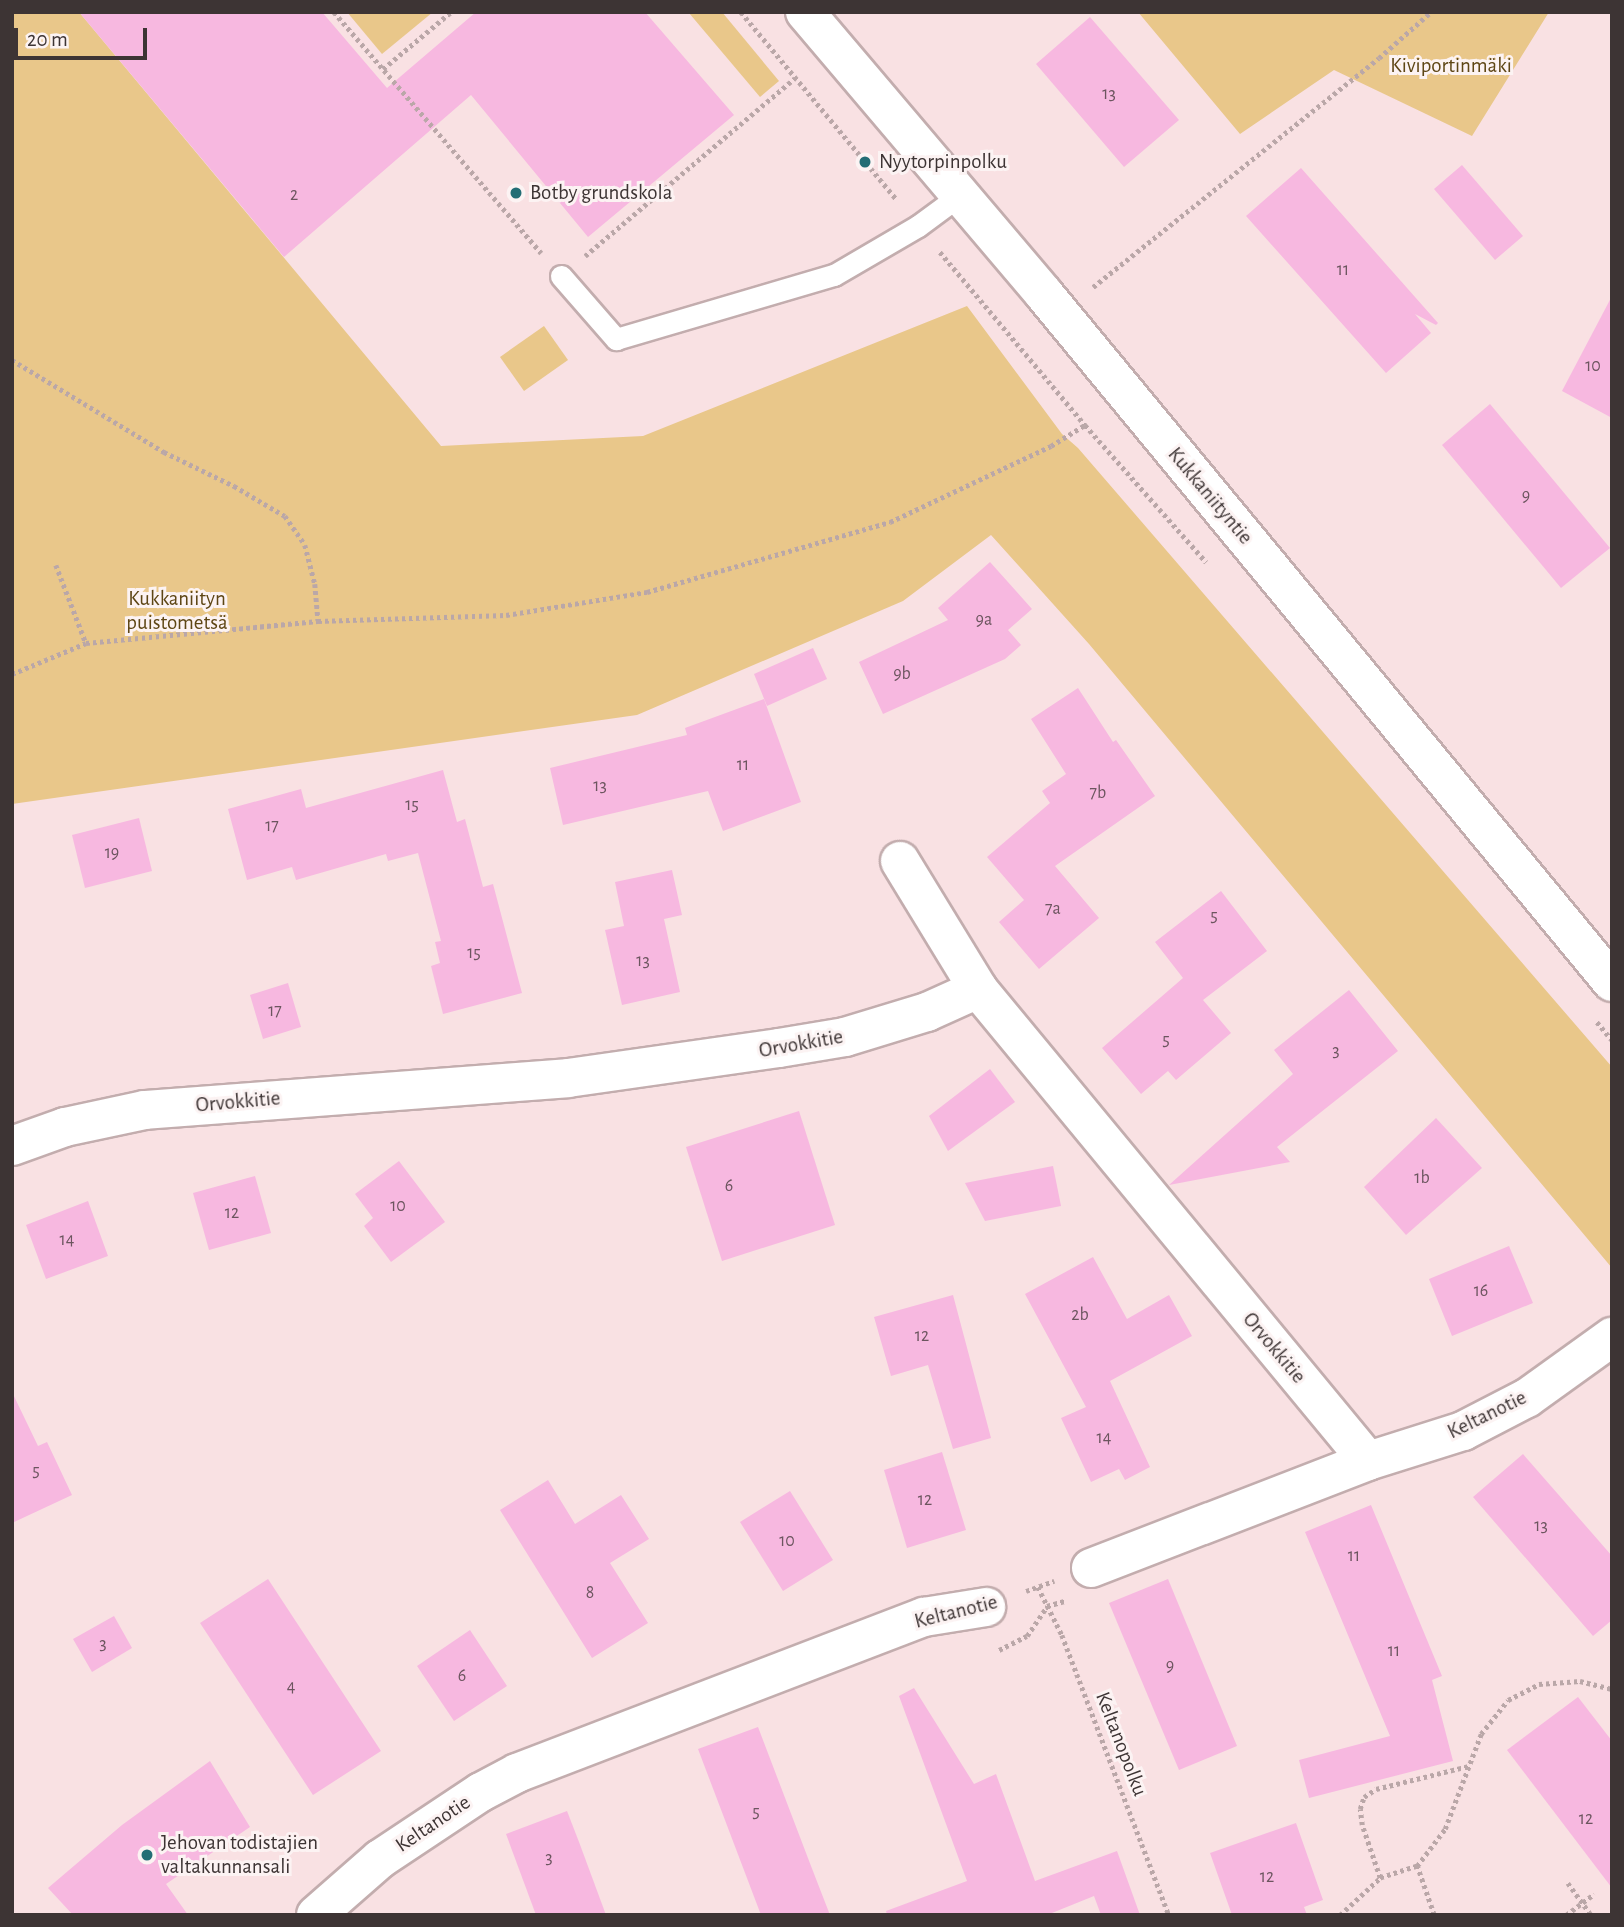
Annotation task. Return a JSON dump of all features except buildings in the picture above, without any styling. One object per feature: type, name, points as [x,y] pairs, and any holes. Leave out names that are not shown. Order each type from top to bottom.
[{"type":"street","name":"Kukkaniityntie","points":[[806,12],[1612,982]]},
{"type":"street","points":[[900,861],[978,989]]},
{"type":"street","name":"Orvokkitie","points":[[12,1146],[65,1127],[145,1110],[568,1078],[779,1048],[845,1037],[928,1012],[978,989],[1368,1461]]},
{"type":"street","name":"Keltanotie","points":[[1091,1568],[1368,1461],[1463,1431],[1527,1398],[1612,1337]]},
{"type":"street","name":"Keltanotie","points":[[316,1915],[380,1859],[481,1792],[517,1773],[924,1617],[986,1607]]},
{"type":"lane","points":[[561,276],[616,339],[834,275],[918,226],[960,195]]},
{"type":"path","points":[[334,12],[561,276],[795,78]]},
{"type":"path","points":[[383,69],[451,12]]},
{"type":"path","points":[[741,12],[1085,425],[1214,572]]},
{"type":"path","points":[[1091,288],[1379,58],[1431,12]]},
{"type":"path","points":[[12,360],[164,452],[234,485],[285,516],[305,545],[315,584],[318,621]]},
{"type":"path","points":[[12,674],[86,643],[318,621],[506,615],[647,592],[890,522],[1051,446],[1085,425]]},
{"type":"path","points":[[56,565],[86,643]]},
{"type":"path","points":[[1594,1018],[1612,1040]]},
{"type":"path","name":"Keltanotie","points":[[986,1607],[1091,1568]]},
{"type":"path","name":"Keltanopolku","points":[[1038,1587],[1062,1635],[1169,1915]]},
{"type":"path","points":[[1340,1915],[1380,1878],[1417,1866],[1446,1829],[1481,1734],[1508,1700],[1539,1684],[1580,1681],[1612,1689]]},
{"type":"path","points":[[1380,1878],[1362,1825],[1360,1810],[1364,1797],[1376,1788],[1470,1766]]},
{"type":"path","points":[[1417,1866],[1434,1915]]},
{"type":"path","points":[[1567,1883],[1591,1915]]},
{"type":"path","points":[[1566,1915],[1594,1894]]},
{"type":"green space","name":"Kukkaniityn puistometsä","points":[[12,12],[79,12],[441,446],[643,436],[967,306],[1062,434],[1078,448],[1612,1067],[1612,1268],[1089,644],[991,535],[903,601],[637,715],[12,804]]},
{"type":"green space","points":[[347,12],[433,12],[382,54]]},
{"type":"green space","points":[[722,12],[779,81],[760,97],[689,13]]},
{"type":"green space","name":"Kiviportinmäki","points":[[1138,12],[1549,12],[1472,136],[1334,70],[1240,134]]},
{"type":"green space","points":[[544,326],[568,360],[524,391],[500,357]]},
{"type":"place","name":"Nyytorpinpolku","points":[[865,162]]},
{"type":"place","name":"Botby grundskola","points":[[516,193]]},
{"type":"place","name":"Jehovan todistajien valtakunnansali","points":[[147,1855]]}]
